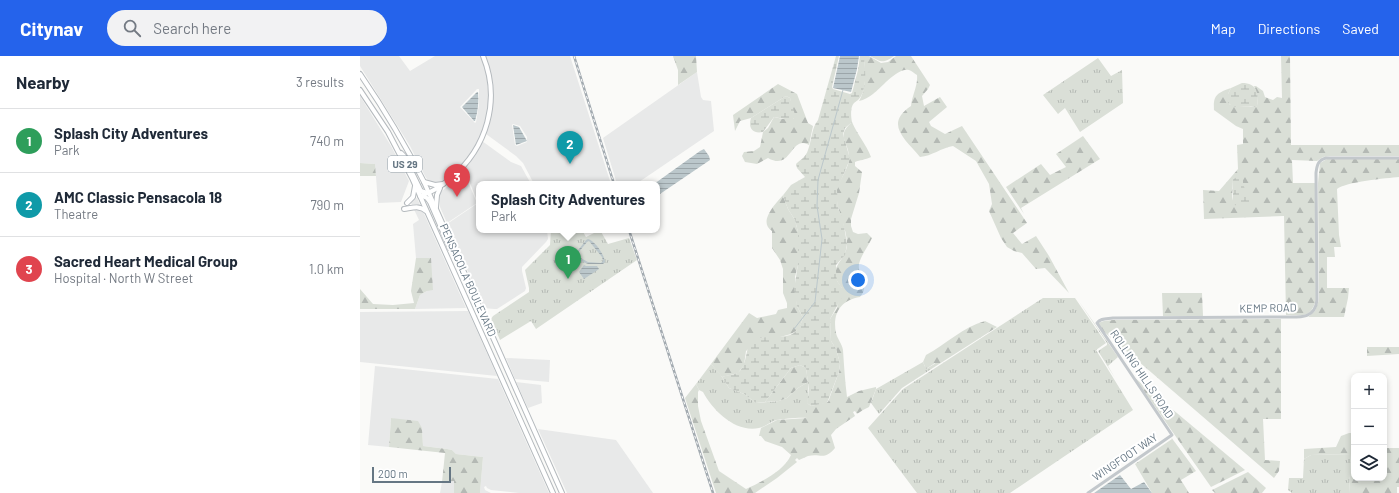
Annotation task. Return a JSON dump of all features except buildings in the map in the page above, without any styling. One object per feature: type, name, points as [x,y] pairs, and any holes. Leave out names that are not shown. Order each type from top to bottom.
[{"type":"main road","points":[[420,196],[429,193],[444,184],[458,172],[469,160],[483,138],[490,108],[491,92],[489,76],[483,56]]},
{"type":"main road","name":"PENSACOLA BOULEVARD","points":[[360,74],[395,128],[424,182],[562,493]]},
{"type":"main road","name":"PENSACOLA BOULEVARD","points":[[360,90],[388,132],[415,185],[552,493]]},
{"type":"main road","points":[[388,132],[395,128]]},
{"type":"main road","points":[[397,150],[404,156],[421,191],[429,193]]},
{"type":"main road","points":[[424,182],[435,185],[444,184]]},
{"type":"main road","points":[[436,207],[437,194],[444,184]]},
{"type":"main road","points":[[407,203],[413,197],[415,185]]},
{"type":"main road","points":[[420,196],[427,198],[430,202],[450,248],[455,252]]},
{"type":"main road","points":[[404,209],[418,207],[423,208],[427,212]]},
{"type":"main road","points":[[518,417],[527,414]]},
{"type":"main road","points":[[544,474],[552,471]]},
{"type":"street","name":"KEMP ROAD","points":[[1097,323],[1099,320],[1113,318],[1267,317],[1305,316],[1310,314],[1314,310],[1318,300],[1316,173],[1319,162],[1326,158],[1399,158]]},
{"type":"street","name":"ROLLING HILLS ROAD","points":[[1097,323],[1172,434]]},
{"type":"street","name":"WINGFOOT WAY","points":[[1088,493],[1172,434]]},
{"type":"shaded area","points":[[360,56],[399,56],[410,71],[435,56],[482,56],[488,76],[489,100],[486,123],[475,149],[464,164],[443,183],[429,182],[410,146],[360,66]],"holes":[[[477,89],[479,89],[479,105],[475,123],[460,107]]]},
{"type":"shaded area","points":[[485,56],[570,56],[610,181],[532,181],[523,163],[486,134],[492,108]],"holes":[[[512,125],[520,126],[527,137],[527,142],[517,146],[515,145]]]},
{"type":"shaded area","points":[[840,56],[859,56],[851,92],[833,88]]},
{"type":"shaded area","points":[[697,72],[701,97],[703,100],[711,101],[714,131],[640,181],[616,181],[603,138]]},
{"type":"shaded area","points":[[477,92],[478,106],[474,121],[462,107]]},
{"type":"shaded area","points":[[360,96],[391,146],[409,181],[401,202],[378,203],[375,164],[360,163]]},
{"type":"shaded area","points":[[513,125],[519,127],[527,141],[516,145]]},
{"type":"shaded area","points":[[482,141],[511,162],[521,166],[529,181],[476,181],[476,198],[464,171],[441,190],[466,166]]},
{"type":"shaded area","points":[[704,149],[710,160],[660,194],[660,181],[658,181]]},
{"type":"shaded area","points":[[464,172],[476,204],[447,223],[440,207],[439,195]]},
{"type":"shaded area","points":[[417,198],[466,308],[415,309],[420,295],[427,291],[431,258],[416,258],[413,224],[419,220],[410,201]]},
{"type":"shaded area","points":[[476,204],[476,233],[547,233],[548,239],[546,242],[522,267],[526,288],[525,291],[497,309],[484,308],[447,224]]},
{"type":"shaded area","points":[[586,240],[591,240],[599,248],[605,262],[603,264],[588,264],[576,259],[576,253]],"holes":[[[589,241],[602,257],[603,261],[601,263],[588,262],[577,256]]]},
{"type":"shaded area","points":[[584,265],[597,266],[599,269],[584,279],[579,272]]},
{"type":"shaded area","points":[[468,311],[497,376],[360,362],[360,312]]},
{"type":"shaded area","points":[[506,358],[550,360],[549,382],[515,379]]},
{"type":"shaded area","points":[[375,366],[498,379],[549,493],[519,493],[491,490],[486,486],[484,487],[485,490],[491,493],[480,493],[483,457],[456,454],[452,450],[423,446],[422,428],[391,418],[389,447],[368,445]]},
{"type":"shaded area","points":[[516,382],[541,385],[542,403],[528,408]]},
{"type":"shaded area","points":[[538,429],[616,440],[653,493],[567,493]]},
{"type":"shaded area","points":[[1120,475],[1131,489],[1144,482],[1152,493],[1094,493]]},
{"type":"shaded area","points":[[454,481],[454,493],[440,493],[442,482]]},
{"type":"green space","points":[[673,56],[696,56],[697,72],[678,85],[678,70]]},
{"type":"green space","points":[[836,56],[839,56],[832,87],[833,89],[850,94],[852,93],[860,56],[864,56],[865,75],[865,85],[862,94],[852,107],[852,122],[845,128],[843,134],[850,159],[837,190],[838,208],[843,220],[847,244],[845,255],[836,265],[837,281],[842,288],[843,295],[830,319],[831,341],[836,349],[840,363],[839,372],[827,403],[811,406],[807,403],[809,390],[806,368],[800,365],[791,368],[765,402],[756,403],[744,394],[729,388],[722,377],[735,374],[740,371],[744,364],[749,344],[761,338],[786,336],[791,334],[800,326],[803,318],[797,306],[794,290],[798,264],[798,232],[795,220],[788,209],[783,196],[791,185],[805,177],[797,168],[796,164],[808,150]]},
{"type":"green space","points":[[864,56],[869,56],[881,63],[888,62],[896,56],[911,56],[930,85],[922,96],[924,106],[940,97],[947,107],[929,122],[931,126],[945,134],[962,126],[1027,223],[1013,233],[1022,244],[1036,236],[1049,256],[1069,293],[1045,268],[1036,269],[1022,253],[1007,247],[1001,238],[989,211],[992,204],[989,184],[976,161],[953,146],[920,157],[903,138],[898,125],[899,119],[911,106],[917,83],[917,75],[909,70],[900,72],[871,95],[859,101],[862,96],[864,85]]},
{"type":"green space","points":[[870,56],[894,56],[882,61]]},
{"type":"green space","points":[[1281,56],[1290,56],[1291,145],[1399,145],[1399,156],[1330,156],[1323,157],[1317,161],[1292,160],[1293,183],[1315,183],[1316,300],[1314,306],[1305,315],[1286,315],[1284,216],[1204,219],[1203,190],[1219,191],[1238,169],[1237,145],[1243,144],[1243,129],[1236,126],[1214,110],[1215,98],[1222,91],[1231,88],[1228,94],[1229,104],[1254,107],[1257,106],[1257,96],[1254,86],[1256,86],[1263,91],[1265,97],[1273,100],[1277,97],[1282,98]],"holes":[[[1243,177],[1243,184],[1232,201],[1233,179]]]},
{"type":"green space","points":[[1098,58],[1111,76],[1122,70],[1123,103],[1080,132],[1065,108],[1058,114],[1043,95]]},
{"type":"green space","points":[[1242,83],[1251,85],[1256,90],[1258,97],[1257,106],[1236,107],[1229,104],[1227,101],[1231,88]]},
{"type":"green space","points":[[778,84],[797,94],[808,123],[813,126],[809,145],[804,143],[799,144],[785,159],[780,161],[775,161],[768,158],[757,164],[745,162],[742,156],[744,152],[754,151],[760,147],[763,132],[768,128],[774,117],[794,119],[790,98],[786,96],[751,118],[740,121],[735,131],[733,115]]},
{"type":"green space","points":[[786,96],[790,98],[796,118],[790,120],[774,117],[763,132],[756,132],[752,130],[750,125],[751,118]]},
{"type":"green space","points":[[852,122],[871,157],[855,162],[855,166],[862,172],[859,193],[851,219],[851,226],[853,232],[858,234],[867,233],[872,238],[861,257],[859,264],[860,273],[864,284],[863,292],[860,297],[843,304],[835,319],[835,326],[843,350],[847,397],[859,391],[876,387],[876,389],[869,407],[857,414],[855,411],[853,412],[855,416],[836,429],[831,435],[835,448],[828,454],[822,456],[812,455],[799,460],[797,458],[795,460],[797,462],[755,493],[716,493],[685,398],[696,384],[699,390],[698,406],[701,421],[719,471],[746,489],[778,471],[788,461],[791,455],[782,447],[765,441],[761,436],[759,436],[761,428],[777,420],[807,418],[807,403],[811,406],[828,402],[839,372],[840,363],[836,349],[831,341],[830,319],[837,308],[842,288],[835,275],[836,270],[844,256],[847,244],[845,230],[837,203],[837,189],[849,161],[844,132]]},
{"type":"green space","points":[[1083,136],[1100,159],[1021,208],[1024,214],[1006,187],[1041,164],[1050,175],[1066,167],[1056,154]]},
{"type":"green space","points":[[1327,159],[1399,159],[1399,177],[1357,182],[1337,189],[1341,247],[1334,247],[1335,257],[1327,257],[1327,288],[1349,288],[1344,317],[1308,317],[1315,311],[1319,300],[1318,183],[1320,163]]},
{"type":"green space","points":[[360,163],[375,164],[376,176],[360,176]]},
{"type":"green space","points":[[1240,176],[1243,177],[1243,184],[1250,202],[1246,205],[1237,207],[1232,201],[1233,179]]},
{"type":"green space","points":[[784,194],[783,196],[788,209],[795,220],[798,232],[798,265],[795,277],[797,306],[803,318],[799,329],[791,334],[780,337],[761,338],[746,351],[744,365],[738,373],[722,377],[711,364],[749,313],[757,318],[776,314],[778,310],[787,308],[787,303],[783,293],[783,269],[780,260],[772,248],[772,231],[768,227],[767,223],[767,217]]},
{"type":"green space","points":[[551,233],[584,233],[586,237],[594,233],[602,233],[608,244],[629,238],[637,260],[536,329],[531,321],[500,340],[491,319],[493,316],[529,292],[525,270],[550,245]]},
{"type":"green space","points":[[416,258],[431,258],[433,290],[427,291],[420,295],[415,309],[360,309],[360,289],[373,304],[393,305],[414,303],[411,291]]},
{"type":"green space","points":[[1162,293],[1202,293],[1203,316],[1163,316]]},
{"type":"green space","points":[[1043,298],[1075,298],[1106,343],[1096,350],[1133,410],[1010,493],[917,493],[868,428],[903,389]]},
{"type":"green space","points":[[1078,300],[1118,357],[1108,366],[1115,378],[1098,351],[1107,345],[1107,343]]},
{"type":"green space","points":[[1281,319],[1281,419],[1263,419],[1265,460],[1280,461],[1279,471],[1274,478],[1102,330],[1098,323],[1113,320]]},
{"type":"green space","points":[[985,321],[997,327],[936,366],[935,363],[926,369],[923,362],[926,355],[962,331]]},
{"type":"green space","points":[[1367,347],[1399,347],[1399,354],[1367,356]]},
{"type":"green space","points":[[923,362],[926,369],[936,363],[936,366],[902,388],[879,414],[871,403],[876,389]]},
{"type":"green space","points":[[711,364],[729,388],[744,394],[756,403],[779,401],[787,398],[798,388],[808,382],[807,418],[776,420],[763,427],[750,429],[734,424],[719,413],[703,392],[699,390],[696,384]]},
{"type":"green space","points":[[800,365],[806,368],[808,382],[798,388],[787,398],[779,401],[765,402],[791,368]]},
{"type":"green space","points":[[1135,378],[1245,470],[1211,487]]},
{"type":"green space","points":[[391,418],[418,421],[422,428],[423,446],[452,450],[456,454],[483,457],[480,493],[454,493],[454,481],[442,482],[445,453],[389,447]]},
{"type":"green space","points":[[1351,433],[1351,454],[1311,455],[1304,459],[1304,449],[1336,447],[1341,436]]},
{"type":"green space","points":[[1171,437],[1196,471],[1181,480],[1189,493],[1152,493],[1135,464],[1172,439]]},
{"type":"green space","points":[[1387,448],[1399,448],[1399,487],[1397,487],[1397,493],[1349,493],[1351,454],[1351,481],[1387,481]]},
{"type":"green space","points":[[1351,454],[1349,493],[1292,493],[1288,490],[1289,478],[1303,478],[1304,459],[1311,455]]},
{"type":"green space","points":[[1248,472],[1266,488],[1262,493],[1215,493],[1212,490]]},
{"type":"waterway","points":[[794,329],[815,302],[822,239],[817,206],[818,180],[843,90]]},
{"type":"railway","points":[[574,56],[613,181]]},
{"type":"railway","points":[[630,233],[713,493]]},
{"type":"place","name":"AMC Classic Pensacola 18","points":[[570,164]]},
{"type":"place","name":"Sacred Heart Medical Group","points":[[457,197]]},
{"type":"place","name":"Splash City Adventures","points":[[568,279]]}]
